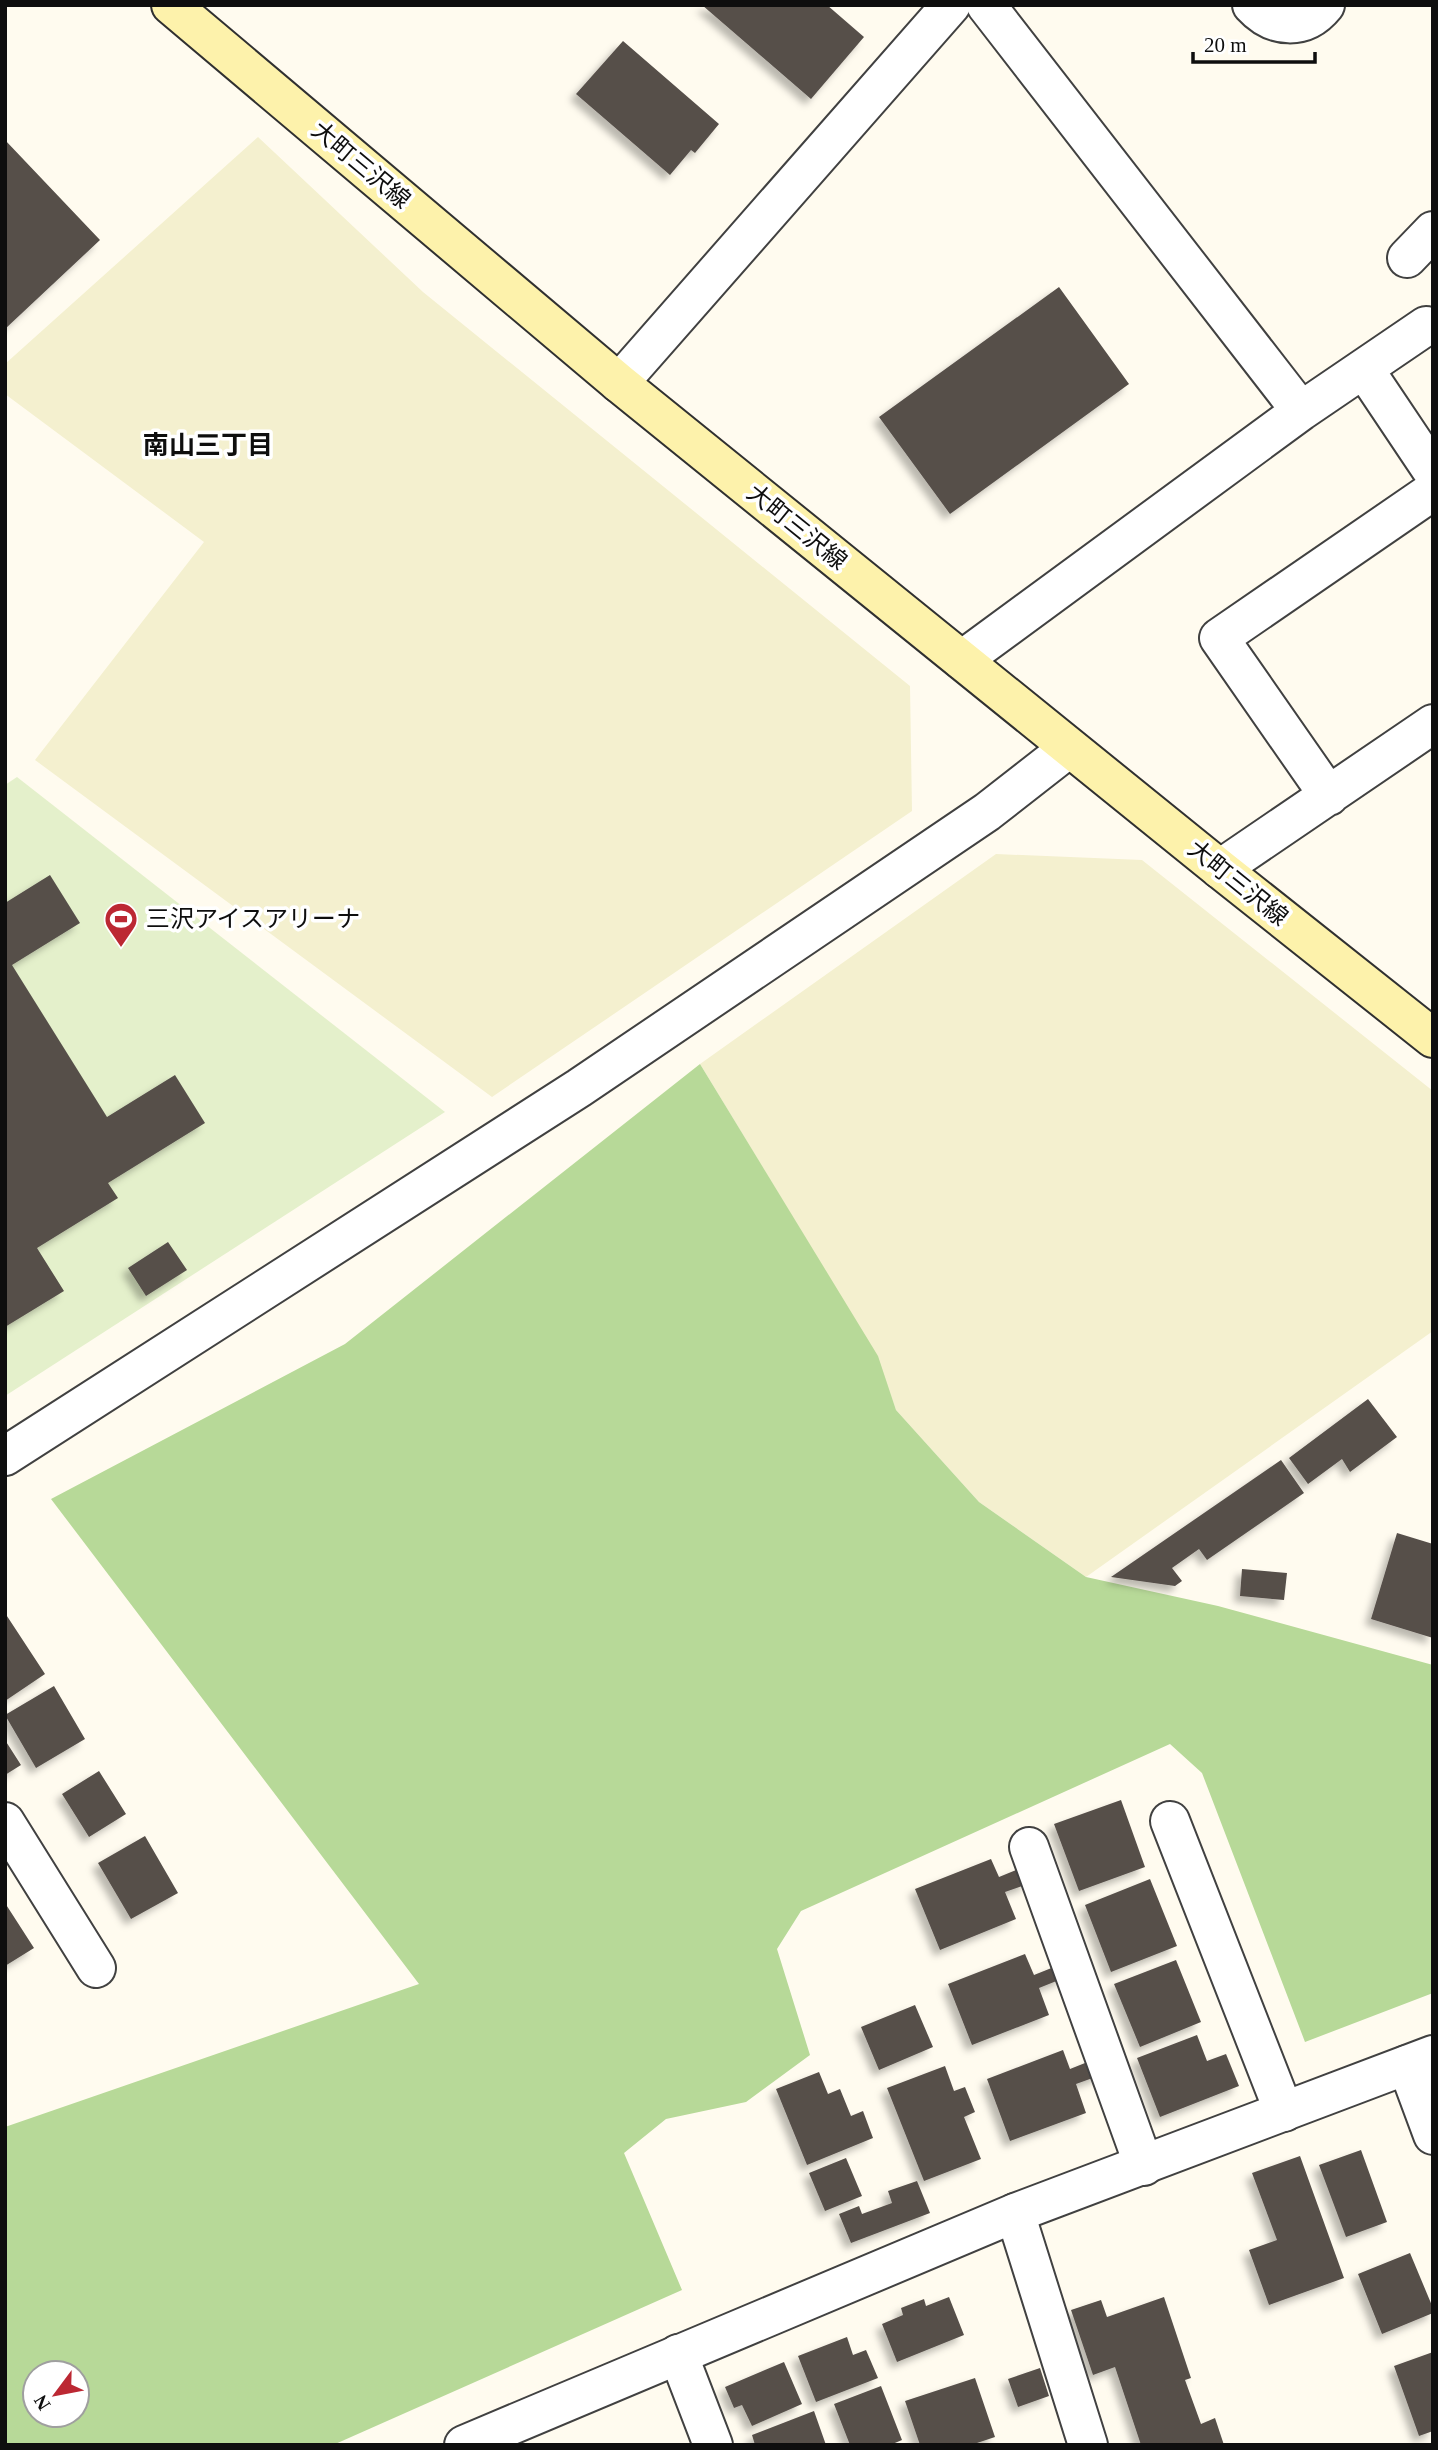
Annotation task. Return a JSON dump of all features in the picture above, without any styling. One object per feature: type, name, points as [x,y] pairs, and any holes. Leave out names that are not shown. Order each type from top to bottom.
[{"type":"main road","name":"大町三沢線","points":[[171,5],[619,383],[1069,748],[1433,1038]]},
{"type":"street","points":[[619,383],[951,5]]},
{"type":"street","points":[[986,5],[1301,411]]},
{"type":"street","points":[[1252,5],[1268,19],[1290,25],[1306,21],[1325,5]]},
{"type":"street","points":[[1407,258],[1433,231]]},
{"type":"street","points":[[962,660],[1301,411],[1426,326]]},
{"type":"street","points":[[1364,369],[1433,472]]},
{"type":"street","points":[[1329,796],[1219,638],[1433,491]]},
{"type":"street","points":[[1220,869],[1433,724]]},
{"type":"street","points":[[5,1456],[579,1088],[987,812],[1069,748]]},
{"type":"street","points":[[1170,1821],[1284,2112]]},
{"type":"street","points":[[5,1822],[96,1968]]},
{"type":"street","points":[[1029,1846],[1144,2166]]},
{"type":"street","points":[[464,2445],[1015,2213],[1420,2060],[1433,2135]]},
{"type":"street","points":[[1015,2213],[1088,2445]]},
{"type":"street","points":[[678,2354],[713,2445]]},
{"type":"shaded area","points":[[258,137],[423,292],[910,686],[912,811],[492,1097],[35,760],[204,542],[5,394],[5,364]]},
{"type":"shaded area","points":[[996,854],[1142,860],[1433,1091],[1433,1331],[1086,1577],[979,1502],[896,1410],[877,1356],[700,1064]]},
{"type":"green space","name":"三沢アイスアリーナ","points":[[17,777],[445,1112],[5,1396],[5,785]]},
{"type":"green space","points":[[700,1064],[878,1356],[896,1410],[979,1502],[1086,1577],[1218,1606],[1433,1665],[1433,1993],[1305,2042],[1202,1773],[1170,1744],[801,1911],[777,1949],[810,2055],[746,2102],[666,2119],[624,2153],[682,2290],[333,2445],[5,2445],[5,2127],[419,1984],[51,1499],[345,1344]]},
{"type":"building","points":[[702,5],[827,5],[864,37],[811,99]]},
{"type":"building","points":[[623,41],[719,124],[695,153],[691,150],[670,175],[576,94]]},
{"type":"building","points":[[5,140],[100,240],[5,329]]},
{"type":"building","points":[[1059,287],[1129,384],[950,514],[879,417]]},
{"type":"building","points":[[50,875],[80,923],[12,965],[107,1117],[175,1075],[205,1123],[108,1183],[118,1198],[37,1248],[64,1291],[5,1327],[5,903]]},
{"type":"building","points":[[168,1242],[187,1270],[146,1296],[128,1268]]},
{"type":"building","points":[[1368,1399],[1397,1437],[1350,1472],[1342,1459],[1308,1484],[1289,1458]]},
{"type":"building","points":[[1281,1460],[1304,1493],[1207,1560],[1199,1549],[1172,1568],[1182,1581],[1175,1586],[1111,1577]]},
{"type":"building","points":[[1397,1533],[1433,1544],[1433,1638],[1371,1619]]},
{"type":"building","points":[[1242,1569],[1287,1573],[1284,1600],[1240,1596]]},
{"type":"building","points":[[5,1613],[45,1674],[5,1701]]},
{"type":"building","points":[[54,1686],[85,1739],[36,1768],[5,1715]]},
{"type":"building","points":[[5,1740],[21,1765],[5,1775]]},
{"type":"building","points":[[99,1771],[126,1814],[89,1837],[62,1794]]},
{"type":"building","points":[[1121,1800],[1145,1867],[1079,1891],[1054,1824]]},
{"type":"building","points":[[145,1836],[178,1893],[131,1919],[98,1863]]},
{"type":"building","points":[[991,1859],[999,1877],[1021,1868],[1028,1884],[1005,1892],[1016,1919],[940,1950],[915,1889]]},
{"type":"building","points":[[1150,1879],[1177,1946],[1111,1972],[1085,1905]]},
{"type":"building","points":[[5,1903],[34,1948],[5,1966]]},
{"type":"building","points":[[1025,1954],[1034,1975],[1059,1965],[1064,1978],[1039,1988],[1049,2015],[972,2045],[948,1984]]},
{"type":"building","points":[[1176,1960],[1201,2022],[1140,2047],[1114,1984]]},
{"type":"building","points":[[915,2005],[933,2047],[879,2070],[861,2027]]},
{"type":"building","points":[[1197,2035],[1207,2061],[1226,2054],[1239,2086],[1160,2117],[1137,2058]]},
{"type":"building","points":[[1063,2050],[1070,2069],[1095,2059],[1101,2075],[1076,2084],[1086,2113],[1010,2141],[987,2079]]},
{"type":"building","points":[[945,2066],[954,2091],[965,2087],[975,2112],[964,2117],[981,2159],[924,2181],[887,2088]]},
{"type":"building","points":[[819,2072],[828,2094],[840,2089],[851,2116],[863,2111],[873,2138],[807,2165],[776,2089]]},
{"type":"building","points":[[1361,2150],[1387,2222],[1346,2237],[1319,2165]]},
{"type":"building","points":[[1300,2156],[1344,2278],[1269,2305],[1249,2250],[1277,2240],[1252,2173]]},
{"type":"building","points":[[846,2158],[862,2196],[825,2211],[809,2173]]},
{"type":"building","points":[[917,2181],[930,2213],[851,2243],[839,2214],[859,2206],[862,2214],[892,2203],[888,2191]]},
{"type":"building","points":[[1410,2253],[1433,2313],[1382,2334],[1358,2274]]},
{"type":"building","points":[[949,2297],[964,2335],[897,2362],[882,2324],[903,2315],[901,2308],[924,2299],[926,2306]]},
{"type":"building","points":[[1164,2297],[1191,2378],[1185,2380],[1201,2424],[1215,2418],[1224,2445],[1141,2445],[1115,2367],[1093,2375],[1071,2310],[1101,2300],[1107,2317]]},
{"type":"building","points":[[847,2337],[853,2355],[866,2350],[878,2378],[816,2402],[798,2356]]},
{"type":"building","points":[[1433,2352],[1433,2431],[1419,2436],[1394,2366]]},
{"type":"building","points":[[784,2362],[802,2404],[752,2426],[742,2405],[734,2408],[725,2387]]},
{"type":"building","points":[[1040,2368],[1049,2396],[1018,2407],[1008,2379]]},
{"type":"building","points":[[975,2378],[995,2437],[971,2445],[920,2445],[905,2401]]},
{"type":"building","points":[[881,2386],[902,2440],[890,2445],[850,2445],[834,2404]]},
{"type":"building","points":[[814,2411],[826,2445],[755,2445],[752,2435]]},
{"type":"place","name":"三沢アイスアリーナ","points":[[121,949]]},
{"type":"district","name":"南山三丁目","points":[[208,445]]}]
